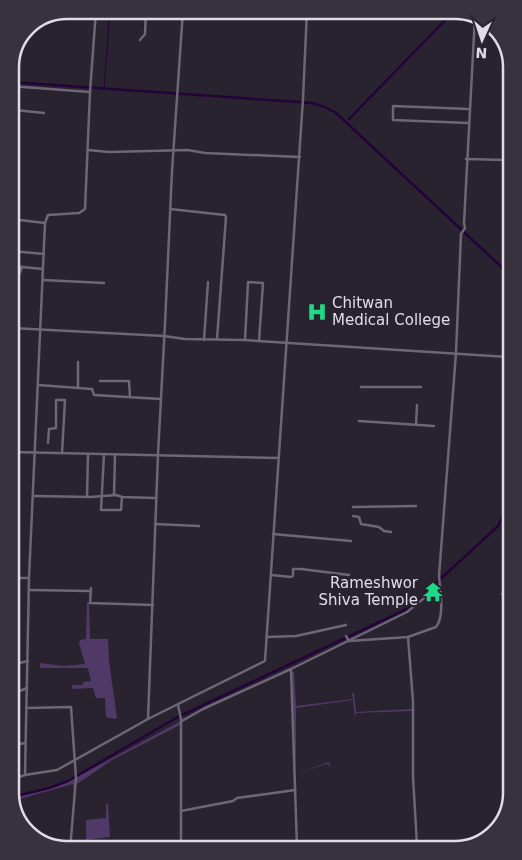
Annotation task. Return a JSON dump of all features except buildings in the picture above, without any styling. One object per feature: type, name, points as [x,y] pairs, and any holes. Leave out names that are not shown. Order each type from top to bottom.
[{"type":"street","points":[[25,775],[29,578],[45,223],[48,215],[79,213],[85,209],[95,19]]},
{"type":"street","points":[[140,40],[145,34],[146,19]]},
{"type":"street","points":[[148,719],[156,498],[170,209],[182,19]]},
{"type":"street","points":[[19,777],[57,770],[148,719],[265,662],[300,157],[307,19]]},
{"type":"street","points":[[348,639],[408,637],[431,630],[438,625],[441,603],[439,576],[456,353],[475,23]]},
{"type":"street","points":[[19,86],[90,90]]},
{"type":"street","points":[[468,123],[393,120],[393,106],[469,109]]},
{"type":"street","points":[[19,110],[44,113]]},
{"type":"street","points":[[88,150],[109,152],[173,150],[300,157]]},
{"type":"street","points":[[466,159],[503,160]]},
{"type":"street","points":[[170,209],[226,215],[217,339]]},
{"type":"street","points":[[19,220],[45,223]]},
{"type":"street","points":[[19,252],[44,254]]},
{"type":"street","points":[[19,267],[43,269]]},
{"type":"street","points":[[19,275],[22,267]]},
{"type":"street","points":[[43,280],[104,283]]},
{"type":"street","points":[[204,340],[208,282]]},
{"type":"street","points":[[245,340],[248,282],[262,283],[259,341]]},
{"type":"street","points":[[19,328],[164,336],[204,340],[245,340],[503,357]]},
{"type":"street","points":[[78,362],[78,388]]},
{"type":"street","points":[[100,381],[129,381],[130,396]]},
{"type":"street","points":[[38,385],[92,389],[94,395],[161,399]]},
{"type":"street","points":[[361,387],[421,387]]},
{"type":"street","points":[[48,443],[49,429],[56,428],[56,400],[65,400],[62,453]]},
{"type":"street","points":[[416,424],[417,405]]},
{"type":"street","points":[[359,421],[434,426]]},
{"type":"street","points":[[19,452],[278,458]]},
{"type":"street","points":[[87,497],[88,454]]},
{"type":"street","points":[[104,454],[101,510],[121,510],[122,497]]},
{"type":"street","points":[[114,495],[115,455]]},
{"type":"street","points":[[33,496],[87,497],[114,495],[156,498]]},
{"type":"street","points":[[353,507],[416,506]]},
{"type":"street","points":[[353,516],[359,517],[361,524],[379,527],[384,531],[392,532]]},
{"type":"street","points":[[155,524],[199,526]]},
{"type":"street","points":[[273,534],[351,540]]},
{"type":"street","points":[[270,575],[291,577],[293,576],[293,569],[349,575]]},
{"type":"street","points":[[19,578],[29,578]]},
{"type":"street","points":[[181,720],[407,612],[440,583]]},
{"type":"street","points":[[29,590],[90,590],[90,603],[153,605]]},
{"type":"street","points":[[267,637],[296,636],[346,625]]},
{"type":"street","points":[[408,637],[413,701],[413,777],[417,841]]},
{"type":"street","points":[[19,663],[28,660]]},
{"type":"street","points":[[291,669],[297,841]]},
{"type":"street","points":[[19,691],[27,688]]},
{"type":"street","points":[[26,708],[70,706],[76,761],[71,841]]},
{"type":"street","points":[[178,706],[181,720],[181,841]]},
{"type":"street","points":[[19,744],[25,742]]},
{"type":"street","points":[[181,811],[233,801],[238,798],[295,790]]},
{"type":"shaded area","points":[[87,602],[89,602],[90,639],[108,639],[117,718],[114,719],[106,717],[105,698],[96,698],[93,688],[72,689],[72,685],[83,685],[83,682],[91,681],[88,668],[40,668],[40,663],[64,666],[85,664],[79,643],[80,640],[86,639]]},
{"type":"shaded area","points":[[292,672],[294,672],[296,706],[353,699],[352,693],[354,693],[356,712],[412,709],[412,711],[356,713],[355,717],[353,700],[296,708],[296,774]]},
{"type":"shaded area","points":[[181,721],[180,725],[112,760],[77,784],[77,777]]},
{"type":"shaded area","points":[[329,762],[331,771],[329,765],[326,764],[296,774]]},
{"type":"shaded area","points":[[75,778],[74,791],[73,784],[20,799],[19,796],[49,789]]},
{"type":"shaded area","points":[[106,804],[108,804],[110,837],[86,840],[86,820],[106,818]]},
{"type":"waterway","points":[[104,89],[109,19]]},
{"type":"waterway","points":[[349,119],[446,19]]},
{"type":"waterway","points":[[19,83],[312,103],[325,107],[336,113],[503,268]]},
{"type":"waterway","points":[[19,795],[68,781],[176,718],[409,608],[498,526],[503,517]]},
{"type":"place","name":"Chitwan Medical College","points":[[317,312]]},
{"type":"place","name":"Rameshwor Shiva Temple","points":[[433,592]]}]
